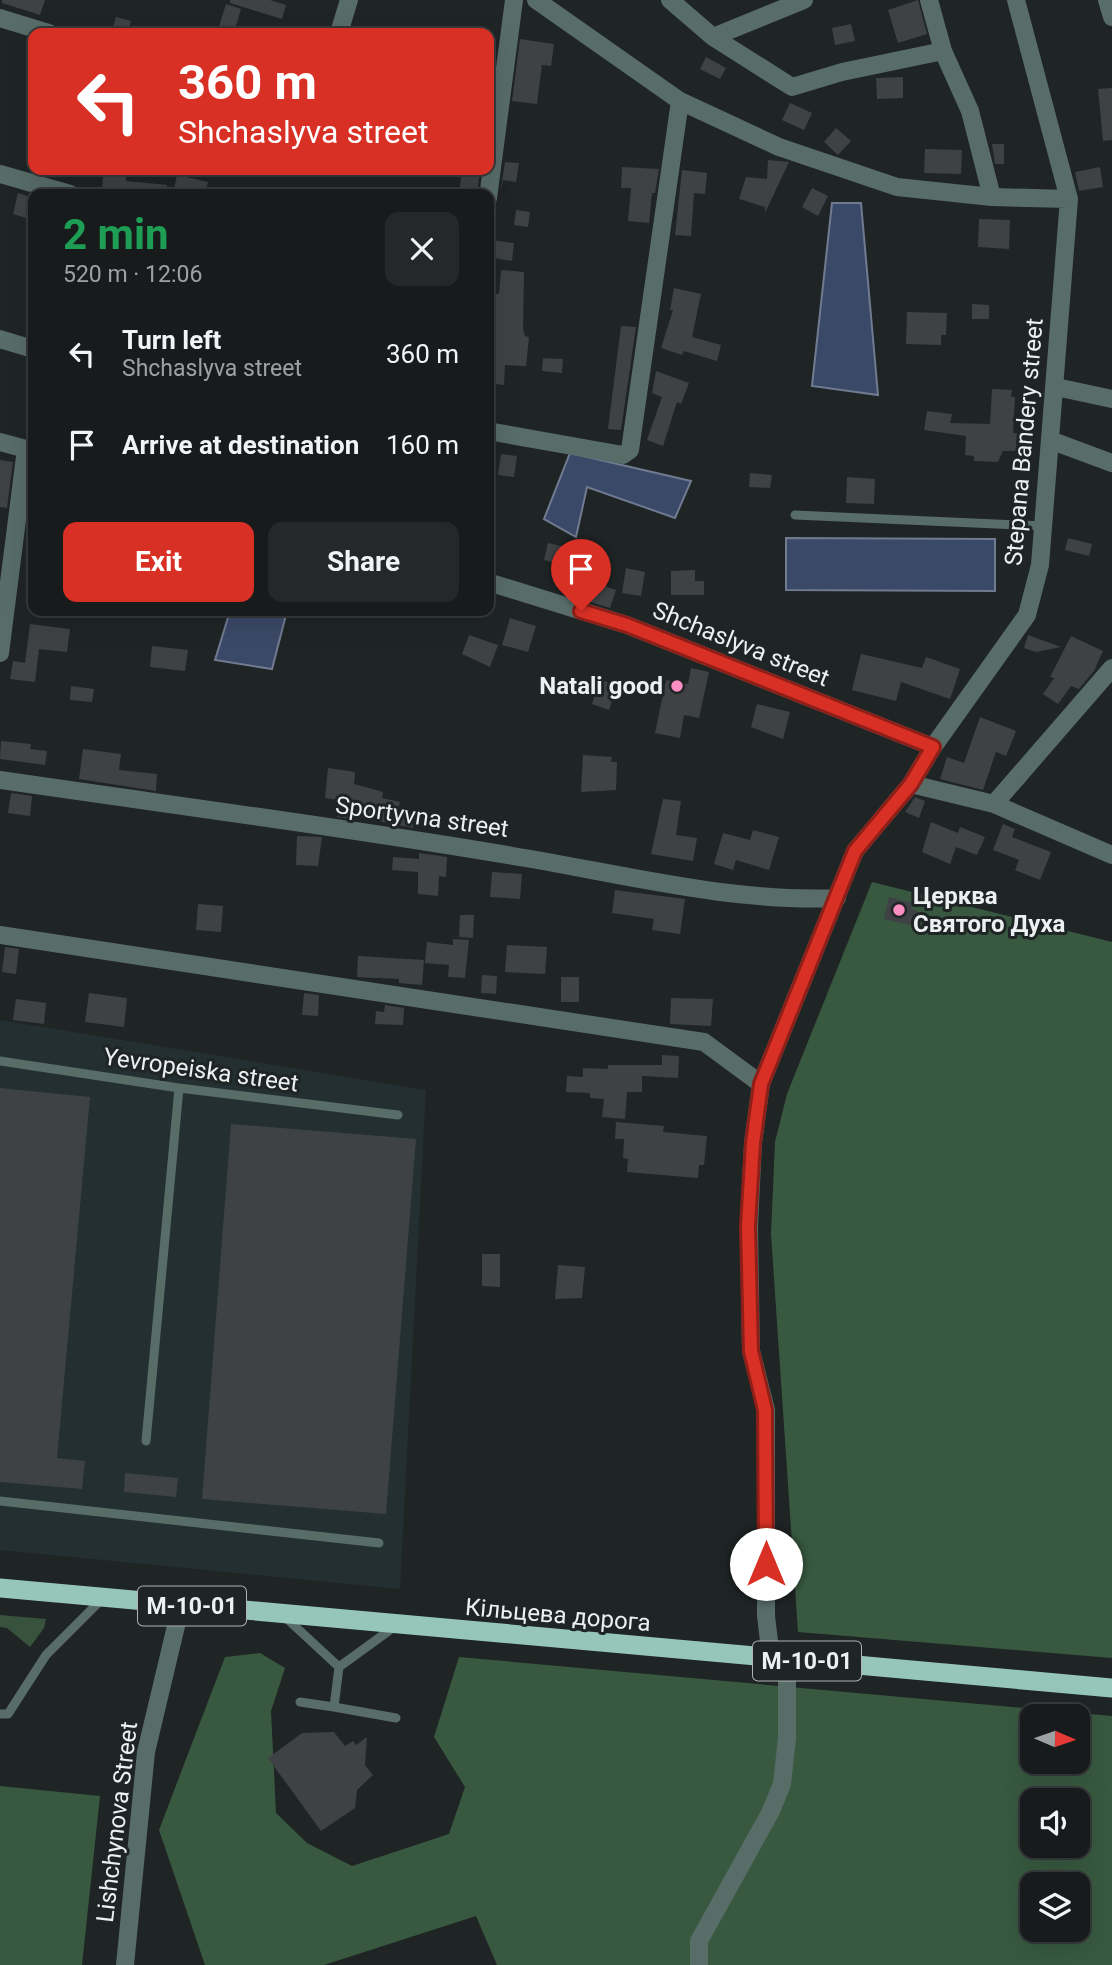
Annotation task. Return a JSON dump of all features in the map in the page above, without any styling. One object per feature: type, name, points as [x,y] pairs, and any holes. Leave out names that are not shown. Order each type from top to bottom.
[{"type":"highway","name":"Кільцева дорога","points":[[0,1588],[1112,1688]]},
{"type":"street","points":[[341,28],[349,0]]},
{"type":"street","points":[[494,152],[514,0]]},
{"type":"street","points":[[536,0],[680,101],[779,147],[897,187],[992,197],[1069,199]]},
{"type":"street","points":[[670,0],[713,37],[792,87],[842,72],[943,51]]},
{"type":"street","points":[[713,37],[804,0]]},
{"type":"street","points":[[929,0],[943,51],[970,111],[992,197]]},
{"type":"street","name":"Stepana Bandery street","points":[[699,1965],[699,1941],[772,1811],[782,1784],[787,1738],[779,1658],[766,1616],[765,1410],[751,1351],[748,1226],[753,1143],[761,1084],[855,851],[911,784],[933,747],[1027,615],[1040,565],[1069,199],[1016,0]]},
{"type":"street","points":[[1107,0],[1112,17]]},
{"type":"street","points":[[0,19],[32,28]]},
{"type":"street","points":[[494,432],[623,455],[630,450],[680,101]]},
{"type":"street","points":[[0,174],[52,189]]},
{"type":"street","points":[[0,339],[28,347]]},
{"type":"street","points":[[1056,387],[1112,399]]},
{"type":"street","points":[[1050,440],[1112,463]]},
{"type":"street","points":[[0,442],[28,450]]},
{"type":"street","points":[[0,653],[28,457]]},
{"type":"street","name":"Shchaslyva street","points":[[494,584],[627,625],[933,747]]},
{"type":"street","points":[[994,804],[1112,668]]},
{"type":"street","name":"Sportyvna street","points":[[0,780],[511,855],[665,883],[800,900],[837,898]]},
{"type":"street","points":[[911,784],[994,804],[1112,855]]},
{"type":"street","points":[[0,935],[704,1042],[761,1084]]},
{"type":"street","name":"Lishchynova Street","points":[[125,1965],[146,1752],[181,1605]]},
{"type":"lane","points":[[795,515],[1043,526]]},
{"type":"lane","name":"Yevropeiska street","points":[[0,1061],[179,1088],[398,1115]]},
{"type":"lane","points":[[146,1441],[179,1088]]},
{"type":"lane","points":[[0,1501],[379,1543]]},
{"type":"lane","points":[[0,1722],[46,1655],[104,1597]]},
{"type":"lane","points":[[281,1614],[339,1667]]},
{"type":"lane","points":[[334,1707],[339,1667],[397,1625]]},
{"type":"lane","points":[[300,1702],[396,1718]]},
{"type":"shaded area","points":[[0,1020],[426,1090],[400,1589],[0,1550]]},
{"type":"green space","points":[[872,882],[1112,942],[1112,1658],[798,1632],[771,1234],[775,1142],[787,1094]]},
{"type":"green space","points":[[0,1615],[46,1619],[44,1628],[30,1647],[7,1628],[0,1627]]},
{"type":"green space","points":[[260,1653],[285,1668],[271,1711],[276,1813],[307,1843],[352,1866],[449,1834],[465,1787],[434,1737],[459,1657],[1020,1708],[1020,1774],[1090,1774],[1090,1714],[1112,1716],[1112,1965],[497,1965],[476,1916],[324,1965],[205,1965],[159,1830],[225,1657]]},
{"type":"green space","points":[[0,1786],[100,1796],[82,1965],[0,1965]]},
{"type":"water","points":[[832,203],[861,203],[878,395],[812,386]]},
{"type":"water","points":[[570,453],[691,481],[675,518],[587,487],[576,537],[544,519]]},
{"type":"water","points":[[786,538],[995,539],[995,591],[786,590]]},
{"type":"water","points":[[228,616],[286,616],[272,669],[215,660]]},
{"type":"building","points":[[2,0],[45,0],[40,15],[2,3]]},
{"type":"building","points":[[230,0],[270,0],[286,5],[282,19],[230,3]]},
{"type":"building","points":[[918,0],[927,34],[898,43],[888,10]]},
{"type":"building","points":[[226,4],[241,9],[235,28],[219,28]]},
{"type":"building","points":[[116,17],[131,21],[129,28],[113,28]]},
{"type":"building","points":[[851,24],[855,41],[835,45],[832,28]]},
{"type":"building","points":[[520,39],[554,44],[551,66],[542,65],[537,104],[512,101]]},
{"type":"building","points":[[706,57],[726,68],[720,79],[700,69]]},
{"type":"building","points":[[903,77],[903,98],[877,99],[876,78]]},
{"type":"building","points":[[1112,88],[1112,140],[1103,141],[1098,89]]},
{"type":"building","points":[[790,103],[812,113],[804,130],[782,120]]},
{"type":"building","points":[[836,128],[851,141],[838,155],[824,142]]},
{"type":"building","points":[[992,144],[1004,144],[1004,164],[995,164]]},
{"type":"building","points":[[925,149],[962,150],[961,174],[924,173]]},
{"type":"building","points":[[768,160],[789,162],[765,213],[765,207],[739,199],[746,177],[767,179]]},
{"type":"building","points":[[505,162],[519,163],[516,182],[503,180],[500,194]]},
{"type":"building","points":[[622,167],[659,169],[655,193],[652,193],[649,223],[628,221],[631,188],[621,188]]},
{"type":"building","points":[[1100,167],[1103,187],[1079,191],[1075,172]]},
{"type":"building","points":[[682,170],[707,173],[705,194],[694,193],[691,236],[675,235]]},
{"type":"building","points":[[103,175],[126,176],[126,181],[167,185],[167,189],[102,189]]},
{"type":"building","points":[[177,175],[208,182],[206,189],[174,189]]},
{"type":"building","points":[[461,175],[479,175],[478,189],[460,189]]},
{"type":"building","points":[[812,188],[828,196],[818,216],[802,207]]},
{"type":"building","points":[[18,193],[28,196],[28,218],[13,214]]},
{"type":"building","points":[[516,210],[530,212],[528,227],[514,225]]},
{"type":"building","points":[[979,219],[1010,220],[1009,249],[978,247]]},
{"type":"building","points":[[494,240],[514,243],[512,261],[494,258]]},
{"type":"building","points":[[501,270],[524,272],[523,329],[525,336],[529,337],[526,366],[505,365],[504,385],[494,384],[494,294],[499,294]]},
{"type":"building","points":[[674,288],[701,294],[692,337],[721,345],[717,361],[684,351],[682,355],[661,348],[673,310],[670,310]]},
{"type":"building","points":[[972,304],[989,305],[989,319],[972,319]]},
{"type":"building","points":[[907,312],[947,313],[946,335],[941,335],[941,345],[906,344]]},
{"type":"building","points":[[621,326],[636,327],[621,430],[608,429]]},
{"type":"building","points":[[543,358],[563,359],[562,373],[542,371]]},
{"type":"building","points":[[656,371],[689,383],[681,404],[677,402],[663,446],[647,440],[662,397],[652,393]]},
{"type":"building","points":[[992,389],[1012,390],[1011,397],[1015,397],[1013,433],[1017,433],[1016,451],[1003,451],[998,462],[974,461],[974,456],[965,455],[966,436],[924,430],[927,411],[952,414],[950,423],[990,424]]},
{"type":"building","points":[[501,454],[517,456],[514,477],[498,475]]},
{"type":"building","points":[[0,460],[13,462],[7,508],[0,507]]},
{"type":"building","points":[[750,473],[772,475],[770,488],[749,487]]},
{"type":"building","points":[[847,477],[875,479],[874,504],[846,503]]},
{"type":"building","points":[[1068,538],[1092,544],[1089,556],[1065,550]]},
{"type":"building","points":[[548,543],[575,549],[571,567],[544,560]]},
{"type":"building","points":[[626,568],[645,572],[641,596],[622,593]]},
{"type":"building","points":[[695,570],[695,581],[704,581],[704,595],[671,595],[671,571]]},
{"type":"building","points":[[577,577],[616,590],[610,608],[571,596]]},
{"type":"building","points":[[510,618],[536,626],[528,652],[502,645]]},
{"type":"building","points":[[30,624],[70,629],[67,652],[39,649],[35,682],[10,679],[13,661],[25,663]]},
{"type":"building","points":[[469,635],[498,645],[490,667],[462,654]]},
{"type":"building","points":[[1028,635],[1061,647],[1036,652],[1024,648]]},
{"type":"building","points":[[1071,636],[1103,651],[1094,671],[1079,689],[1071,686],[1058,704],[1043,694],[1054,678],[1050,677]]},
{"type":"building","points":[[152,646],[188,650],[185,671],[150,667]]},
{"type":"building","points":[[861,654],[922,668],[926,657],[960,669],[950,699],[901,682],[896,701],[852,690]]},
{"type":"building","points":[[691,668],[709,672],[699,718],[684,715],[680,738],[655,733],[666,680],[688,684]]},
{"type":"building","points":[[600,680],[617,685],[609,710],[592,704]]},
{"type":"building","points":[[71,686],[94,689],[92,702],[70,700]]},
{"type":"building","points":[[757,704],[790,712],[783,739],[751,727]]},
{"type":"building","points":[[980,717],[1016,731],[1006,756],[996,752],[983,790],[940,779],[947,757],[964,763]]},
{"type":"building","points":[[1,741],[31,744],[30,749],[47,751],[45,765],[0,759]]},
{"type":"building","points":[[83,749],[121,754],[119,770],[157,774],[156,791],[79,779]]},
{"type":"building","points":[[583,755],[612,757],[611,762],[617,762],[616,790],[581,792]]},
{"type":"building","points":[[328,768],[355,772],[354,784],[383,792],[382,798],[400,802],[397,814],[414,815],[413,828],[352,816],[352,819],[337,817],[339,800],[325,798]]},
{"type":"building","points":[[11,793],[32,796],[30,816],[8,813]]},
{"type":"building","points":[[915,797],[925,801],[919,818],[905,812]]},
{"type":"building","points":[[663,799],[681,801],[676,835],[697,838],[693,861],[651,854]]},
{"type":"building","points":[[931,822],[958,833],[960,827],[985,837],[977,855],[956,847],[950,864],[922,852]]},
{"type":"building","points":[[1003,824],[1015,829],[1012,837],[1051,852],[1040,880],[1015,870],[1019,860],[993,850]]},
{"type":"building","points":[[753,830],[779,837],[769,870],[736,860],[733,870],[714,864],[723,833],[750,840]]},
{"type":"building","points":[[297,836],[322,837],[318,866],[296,865]]},
{"type":"building","points":[[419,853],[447,857],[446,877],[439,876],[438,896],[418,894],[418,872],[392,870],[393,857],[419,859]]},
{"type":"building","points":[[492,872],[522,874],[520,899],[490,897]]},
{"type":"building","points":[[615,890],[685,899],[680,934],[652,930],[654,919],[612,913]]},
{"type":"building","points":[[889,897],[913,903],[911,909],[918,911],[914,926],[884,919]]},
{"type":"building","points":[[198,904],[223,906],[221,932],[196,930]]},
{"type":"building","points":[[460,915],[474,915],[473,938],[459,937]]},
{"type":"building","points":[[453,939],[469,940],[465,978],[448,977],[449,965],[425,963],[427,942],[453,945]]},
{"type":"building","points":[[507,945],[547,947],[545,974],[505,972]]},
{"type":"building","points":[[5,947],[19,949],[16,974],[2,972]]},
{"type":"building","points":[[358,956],[424,960],[422,985],[399,983],[399,979],[357,977]]},
{"type":"building","points":[[482,975],[497,976],[496,994],[481,993]]},
{"type":"building","points":[[561,977],[579,977],[579,1002],[561,1002]]},
{"type":"building","points":[[89,993],[127,998],[124,1027],[85,1022]]},
{"type":"building","points":[[304,993],[319,995],[318,1016],[302,1015]]},
{"type":"building","points":[[671,998],[713,999],[711,1026],[670,1024]]},
{"type":"building","points":[[16,999],[46,1003],[44,1024],[13,1020]]},
{"type":"building","points":[[385,1005],[404,1008],[403,1025],[375,1024],[376,1011],[384,1012]]},
{"type":"building","points":[[662,1055],[679,1056],[678,1078],[642,1076],[642,1092],[627,1092],[625,1119],[602,1117],[604,1099],[590,1098],[590,1093],[566,1092],[567,1076],[583,1077],[583,1068],[662,1065]]},
{"type":"building","points":[[0,1088],[90,1097],[57,1458],[85,1461],[82,1489],[0,1482]]},
{"type":"building","points":[[616,1122],[664,1126],[663,1132],[707,1136],[704,1165],[699,1165],[698,1178],[627,1172],[628,1159],[623,1158],[624,1139],[615,1139]]},
{"type":"building","points":[[231,1124],[416,1139],[386,1514],[202,1499]]},
{"type":"building","points":[[482,1254],[500,1254],[500,1287],[482,1286]]},
{"type":"building","points":[[558,1265],[585,1267],[582,1298],[555,1299]]},
{"type":"building","points":[[125,1473],[178,1478],[176,1497],[124,1492]]},
{"type":"building","points":[[334,1732],[345,1746],[353,1741],[356,1745],[367,1737],[365,1765],[373,1775],[357,1790],[355,1808],[321,1831],[268,1758],[302,1733]]},
{"type":"place","name":"Natali good","points":[[677,686]]},
{"type":"place","name":"Церква Святого Духа","points":[[899,910]]},
{"type":"route","points":[[581,611],[627,625],[933,747],[911,784],[855,851],[761,1084],[753,1143],[748,1226],[751,1351],[765,1410],[766,1564]]}]
